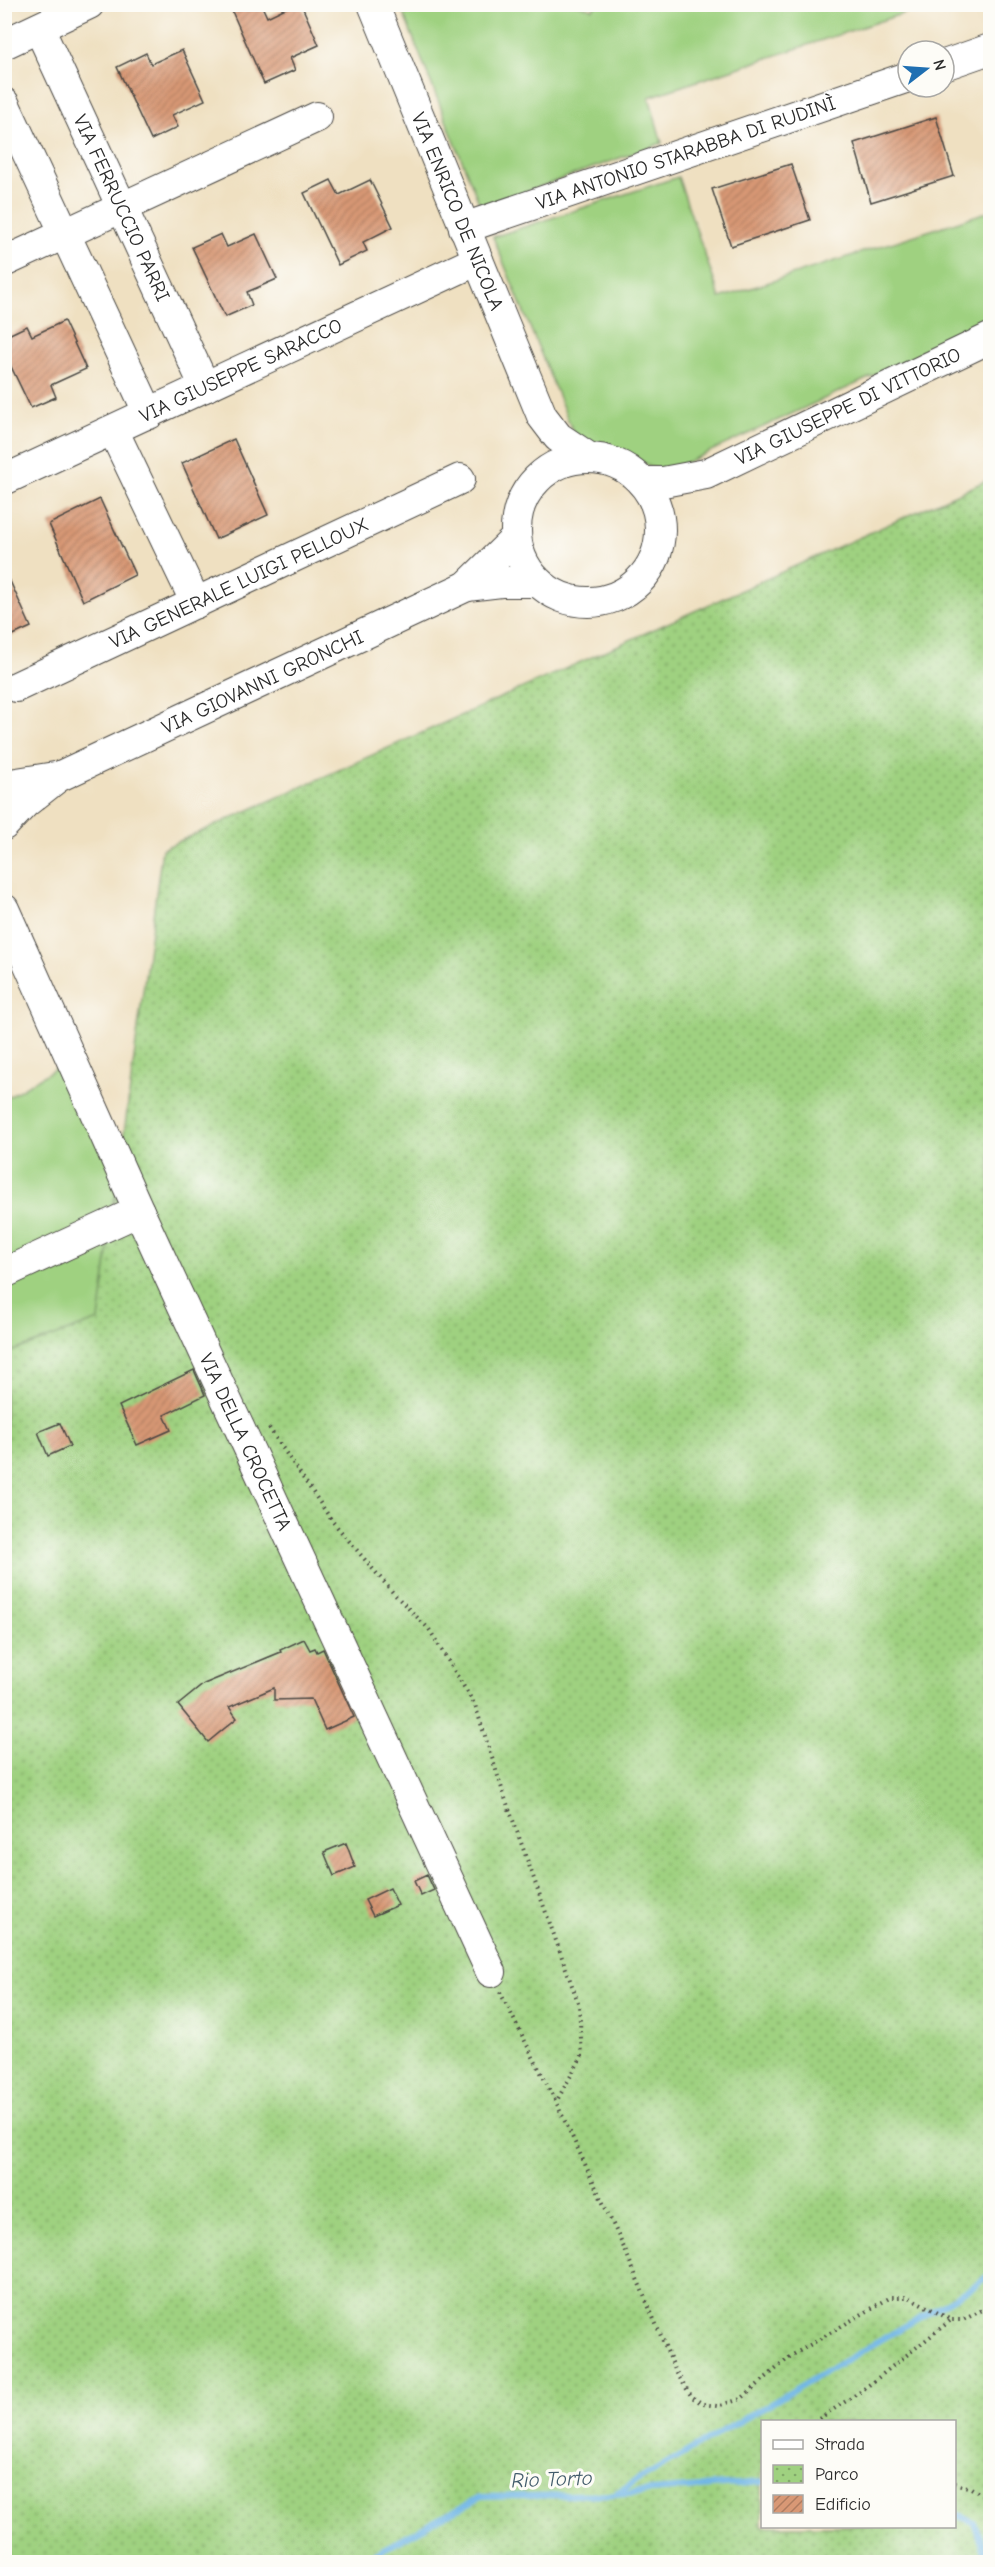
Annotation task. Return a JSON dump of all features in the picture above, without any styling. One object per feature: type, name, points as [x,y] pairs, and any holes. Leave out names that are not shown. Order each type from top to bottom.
[{"type":"street","name":"VIA ENRICO DE NICOLA","points":[[373,4],[542,416],[558,437],[588,457]]},
{"type":"street","points":[[4,44],[39,28],[75,7]]},
{"type":"street","name":"VIA FERRUCCIO PARRI","points":[[39,28],[205,387]]},
{"type":"street","points":[[956,61],[990,49]]},
{"type":"street","name":"VIA ANTONIO STARABBA DI RUDINÌ","points":[[464,228],[896,81]]},
{"type":"street","points":[[4,103],[148,414]]},
{"type":"street","points":[[4,262],[317,117]]},
{"type":"street","name":"VIA GIUSEPPE SARACCO","points":[[4,480],[478,260]]},
{"type":"street","name":"VIA GIUSEPPE DI VITTORIO","points":[[642,482],[663,482],[706,474],[990,338]]},
{"type":"street","name":"VIA ENRICO DE NICOLA","points":[[540,475],[542,416]]},
{"type":"street","points":[[113,430],[196,603]]},
{"type":"street","points":[[588,457],[608,460],[627,469],[642,482],[657,510],[660,525],[658,547],[650,567],[636,584],[618,597],[597,603],[575,602],[554,595],[536,582],[522,562],[515,539],[515,521],[519,504],[528,488],[554,465],[571,459],[588,457]]},
{"type":"street","name":"VIA GIUSEPPE DI VITTORIO","points":[[660,525],[672,507],[706,474]]},
{"type":"street","name":"VIA GENERALE LUIGI PELLOUX","points":[[16,687],[460,479]]},
{"type":"street","name":"VIA GIOVANNI GRONCHI","points":[[467,586],[515,539]]},
{"type":"street","name":"VIA GIOVANNI GRONCHI","points":[[4,825],[25,803],[58,777],[467,586],[501,582],[536,582]]},
{"type":"street","name":"VIA GIOVANNI GRONCHI","points":[[4,785],[58,777]]},
{"type":"street","name":"VIA DELLA CROCETTA","points":[[4,909],[139,1211],[490,1972]]},
{"type":"street","points":[[4,1272],[139,1211]]},
{"type":"path","points":[[268,1426],[333,1522],[395,1595],[429,1629],[475,1705],[504,1795],[579,2005],[582,2056],[556,2102]]},
{"type":"path","points":[[490,1972],[556,2102],[625,2250],[676,2372],[692,2397],[703,2404],[717,2406],[741,2399],[791,2356],[891,2297],[909,2296],[951,2320],[963,2320],[990,2306]]},
{"type":"path","points":[[816,2420],[860,2392],[951,2320]]},
{"type":"path","points":[[956,2483],[971,2488],[990,2500]]},
{"type":"green space","points":[[576,4],[593,9],[596,4],[929,5],[649,97],[662,143],[481,208],[400,5]]},
{"type":"green space","points":[[678,177],[720,298],[990,211],[990,322],[668,471],[650,467],[630,454],[591,443],[573,432],[493,237]]},
{"type":"green space","points":[[990,479],[990,2562],[5,2562],[5,1354],[99,1320],[162,849]]},
{"type":"green space","points":[[64,1063],[120,1187],[105,1219],[5,1267],[5,1099]]},
{"type":"green space","points":[[130,1225],[181,1317],[5,1427],[5,1286]]},
{"type":"building","points":[[243,4],[261,4],[267,17],[294,4],[301,4],[319,45],[290,58],[295,70],[264,84],[231,9]]},
{"type":"building","points":[[182,50],[205,100],[172,115],[178,127],[151,140],[117,67],[146,53],[151,64]]},
{"type":"building","points":[[936,117],[954,176],[871,202],[854,143]]},
{"type":"building","points":[[791,164],[810,220],[731,246],[712,189]]},
{"type":"building","points":[[331,180],[339,195],[370,180],[393,227],[363,242],[367,251],[338,265],[304,193]]},
{"type":"building","points":[[221,234],[227,247],[256,234],[277,279],[247,292],[252,305],[225,317],[192,247]]},
{"type":"building","points":[[64,321],[86,369],[51,385],[56,397],[31,408],[4,352],[4,337],[27,326],[32,336]]},
{"type":"building","points":[[234,439],[268,515],[216,539],[182,463]]},
{"type":"building","points":[[100,499],[135,575],[83,601],[49,524]]},
{"type":"building","points":[[4,568],[31,627],[4,639]]},
{"type":"building","points":[[194,1370],[205,1395],[164,1415],[171,1430],[137,1445],[119,1406]]},
{"type":"building","points":[[60,1423],[70,1446],[48,1456],[38,1432]]},
{"type":"building","points":[[304,1639],[310,1650],[315,1648],[317,1652],[323,1649],[354,1717],[325,1730],[311,1699],[274,1700],[274,1688],[229,1707],[237,1718],[208,1742],[178,1705],[204,1684],[281,1652],[280,1650]]},
{"type":"building","points":[[346,1843],[355,1867],[334,1876],[324,1852]]},
{"type":"building","points":[[427,1875],[434,1890],[421,1896],[414,1881]]},
{"type":"building","points":[[390,1888],[398,1905],[373,1916],[365,1900]]},
{"type":"waterway","points":[[614,2494],[976,2285],[990,2274]]},
{"type":"waterway","name":"Rio Torto","points":[[359,2562],[481,2497],[614,2494],[761,2482]]},
{"type":"waterway","name":"Rio Torto","points":[[956,2515],[974,2522],[988,2562]]}]
